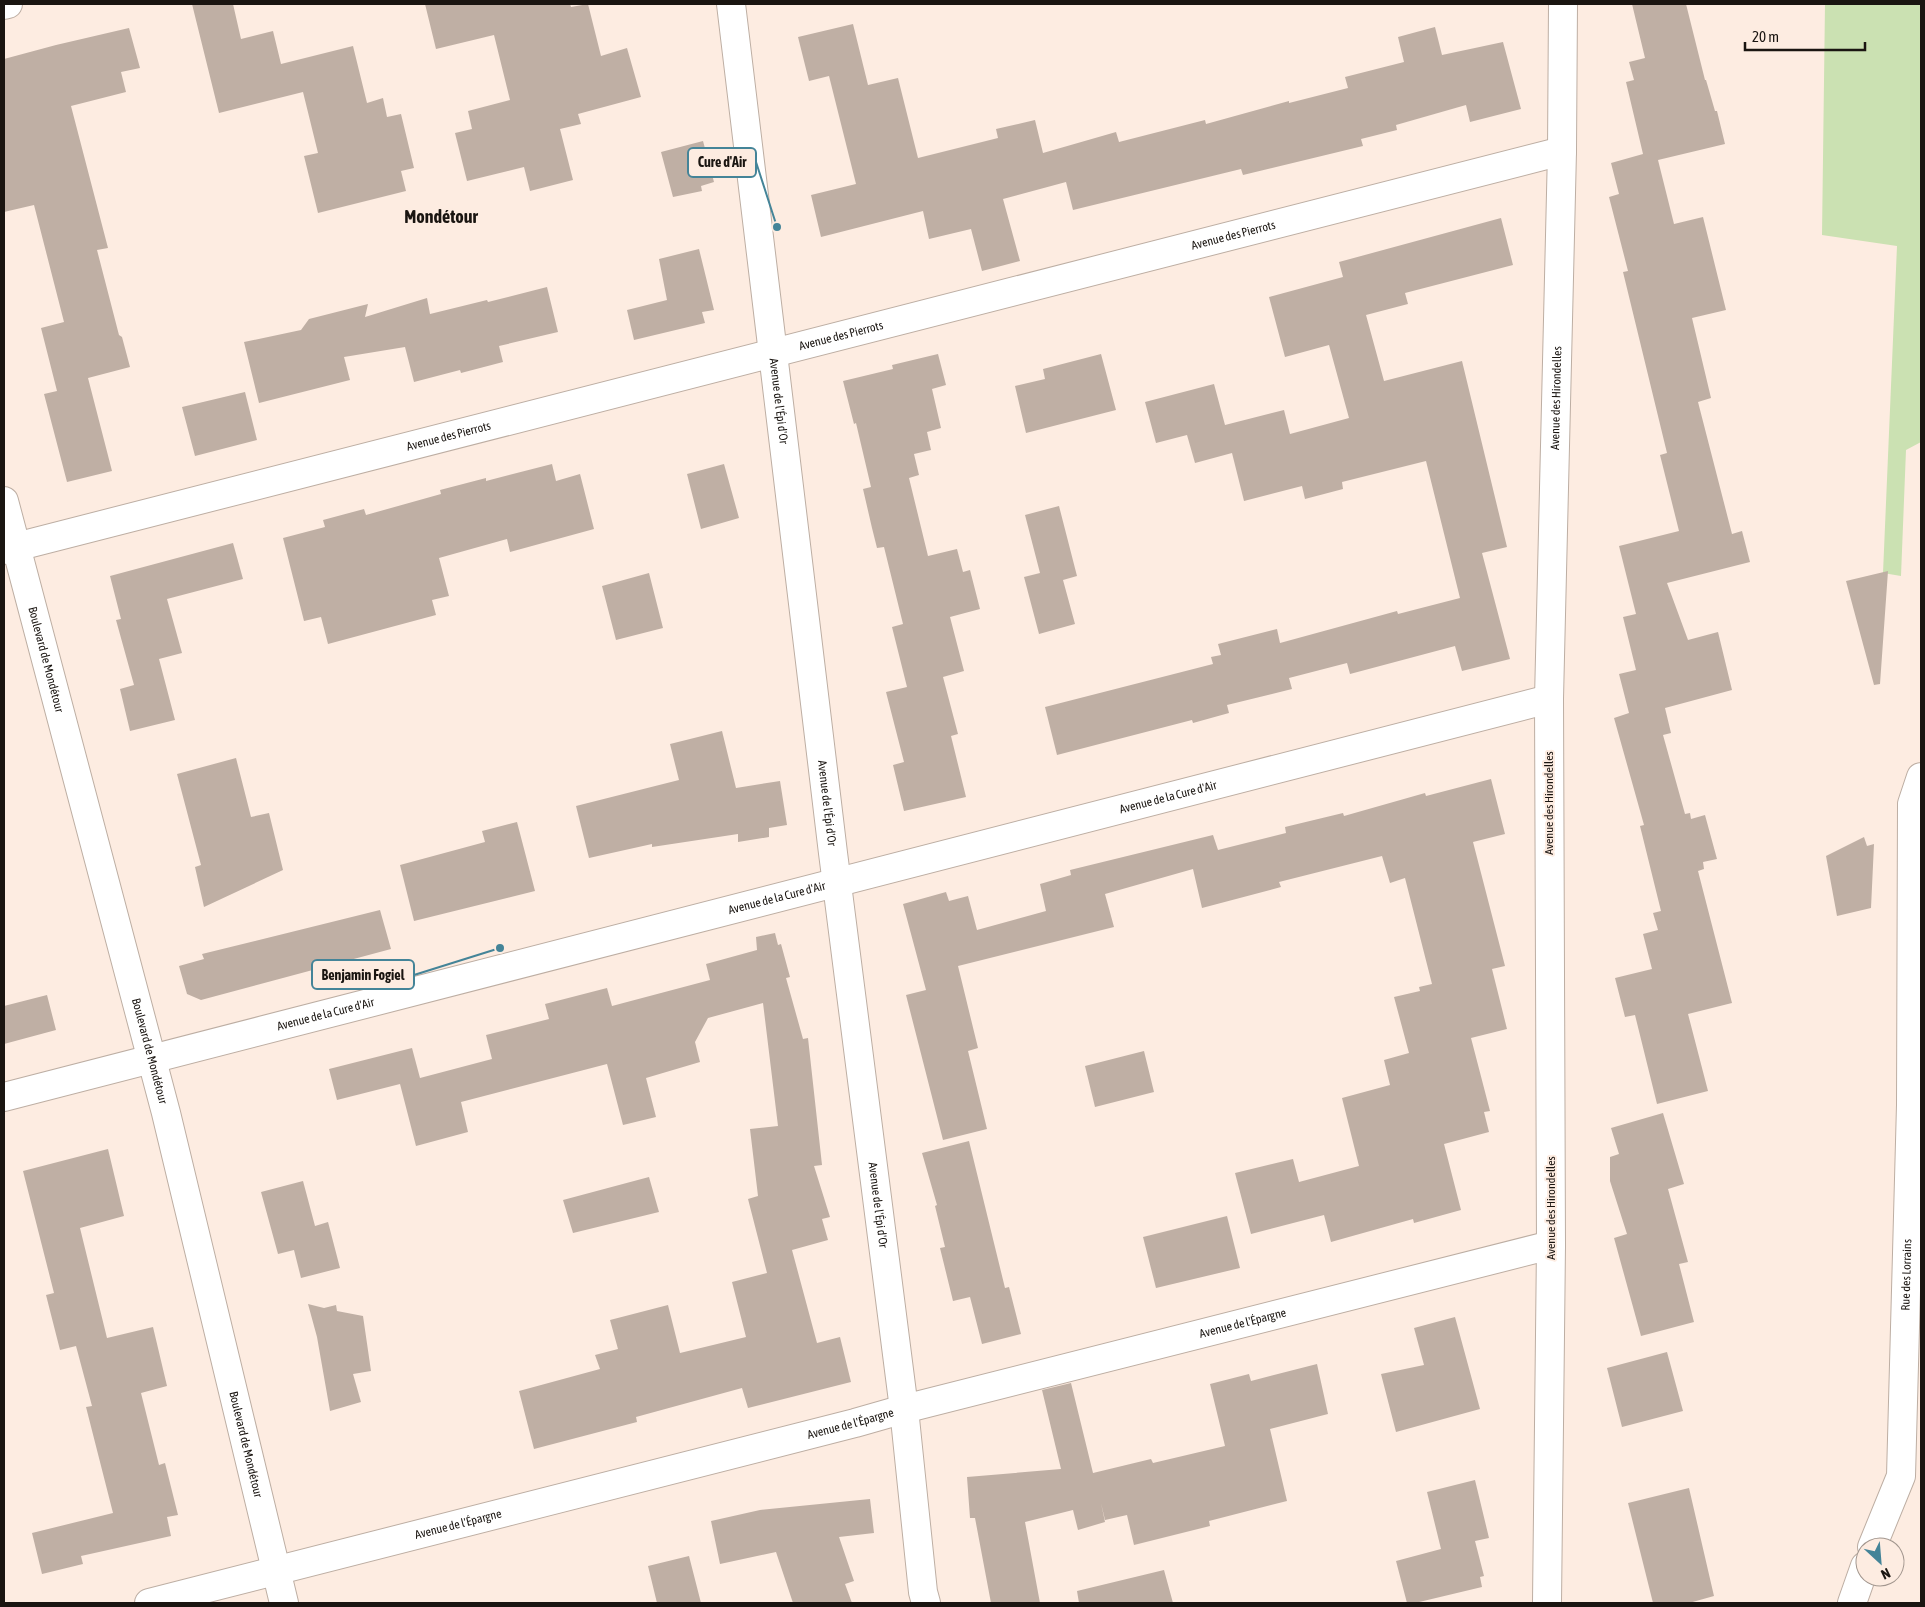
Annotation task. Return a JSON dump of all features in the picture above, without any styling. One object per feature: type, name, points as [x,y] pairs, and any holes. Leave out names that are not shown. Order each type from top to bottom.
[{"type":"street","points":[[4,5],[8,4]]},
{"type":"street","name":"Avenue de l'Épi d'Or","points":[[731,4],[837,882],[904,1409],[923,1592],[926,1603]]},
{"type":"street","name":"Avenue des Hirondelles","points":[[1548,1603],[1551,1244],[1549,699],[1562,152],[1563,4]]},
{"type":"street","name":"Avenue des Pierrots","points":[[10,548],[1562,152]]},
{"type":"street","name":"Boulevard de Mondétour","points":[[4,500],[10,548],[152,1058],[284,1603]]},
{"type":"street","name":"Avenue de la Cure d'Air","points":[[4,1097],[1549,699]]},
{"type":"street","name":"Rue des Lorrains","points":[[1876,1537],[1901,1476],[1916,1108],[1912,804],[1921,777]]},
{"type":"street","name":"Avenue de l'Épargne","points":[[149,1603],[1551,1244]]},
{"type":"street","points":[[1852,1603],[1858,1587]]},
{"type":"green space","points":[[1825,4],[1921,4],[1921,442],[1906,450],[1901,576],[1883,573],[1897,246],[1822,235]]},
{"type":"building","points":[[192,4],[233,4],[241,39],[273,31],[281,64],[353,46],[367,103],[383,98],[387,117],[401,114],[414,168],[401,171],[406,191],[318,213],[304,156],[318,153],[303,92],[219,113]]},
{"type":"building","points":[[425,4],[570,4],[571,7],[588,4],[601,56],[627,48],[641,97],[578,114],[581,124],[560,129],[573,180],[530,191],[524,167],[467,181],[455,133],[472,129],[468,111],[510,100],[494,35],[436,49]]},
{"type":"building","points":[[1632,4],[1686,4],[1705,80],[1715,111],[1717,111],[1725,144],[1658,160],[1674,224],[1703,217],[1726,310],[1692,318],[1711,398],[1698,402],[1732,534],[1742,531],[1750,562],[1667,583],[1688,640],[1718,632],[1732,690],[1665,708],[1671,733],[1663,735],[1685,814],[1690,813],[1691,819],[1705,815],[1717,859],[1703,862],[1704,869],[1698,871],[1732,1003],[1688,1014],[1708,1091],[1657,1104],[1635,1015],[1625,1017],[1615,978],[1652,969],[1643,934],[1658,930],[1653,913],[1661,911],[1640,826],[1644,825],[1614,718],[1629,713],[1619,674],[1636,670],[1623,617],[1636,614],[1619,546],[1679,531],[1660,455],[1667,453],[1623,272],[1628,271],[1609,197],[1619,194],[1611,163],[1643,154],[1626,82],[1634,80],[1629,62],[1645,58]]},
{"type":"building","points":[[853,24],[868,85],[898,78],[918,158],[998,138],[996,129],[1035,120],[1043,153],[1116,132],[1119,142],[1205,120],[1206,124],[1289,101],[1289,103],[1348,88],[1345,77],[1404,62],[1398,37],[1435,27],[1442,55],[1503,42],[1521,109],[1470,122],[1466,105],[1396,125],[1397,130],[1361,139],[1363,146],[1243,175],[1241,169],[1073,210],[1066,182],[1003,199],[1020,261],[982,271],[971,229],[929,239],[923,211],[821,237],[811,195],[856,184],[829,76],[809,81],[798,37]]},
{"type":"building","points":[[129,28],[140,68],[121,72],[126,92],[71,106],[108,248],[97,250],[119,335],[122,337],[130,367],[88,378],[112,471],[67,482],[44,394],[57,391],[41,328],[64,322],[34,205],[4,212],[4,59]]},
{"type":"building","points":[[703,141],[714,182],[701,186],[702,191],[673,197],[661,152]]},
{"type":"building","points":[[1501,218],[1513,265],[1405,293],[1408,304],[1366,315],[1384,381],[1462,361],[1507,547],[1482,553],[1510,659],[1462,671],[1455,646],[1350,674],[1347,663],[1289,678],[1292,689],[1227,705],[1229,713],[1193,723],[1192,720],[1057,755],[1045,707],[1213,664],[1211,657],[1221,655],[1218,644],[1277,629],[1280,643],[1397,611],[1398,614],[1460,598],[1426,461],[1342,482],[1343,489],[1305,499],[1302,486],[1244,501],[1232,453],[1195,463],[1187,435],[1156,443],[1145,402],[1214,384],[1225,425],[1284,410],[1290,434],[1349,418],[1329,345],[1285,357],[1269,297],[1343,277],[1339,262]]},
{"type":"building","points":[[699,249],[714,310],[702,312],[705,323],[634,340],[627,310],[667,300],[659,259]]},
{"type":"building","points":[[547,287],[558,332],[499,346],[503,362],[461,373],[460,370],[414,382],[405,347],[344,357],[350,380],[259,403],[244,342],[301,330],[309,319],[368,304],[365,317],[427,298],[430,314]]},
{"type":"building","points":[[938,354],[946,385],[932,389],[941,428],[927,432],[931,450],[914,454],[919,475],[909,478],[928,556],[957,549],[963,572],[970,570],[980,609],[950,617],[964,671],[943,677],[958,734],[951,736],[966,797],[904,811],[893,765],[904,762],[886,692],[907,687],[892,627],[903,624],[884,547],[877,548],[872,528],[863,489],[871,487],[856,423],[854,424],[843,381],[893,369],[892,365]]},
{"type":"building","points":[[1101,354],[1116,410],[1026,433],[1015,386],[1045,379],[1043,369]]},
{"type":"building","points":[[245,392],[257,440],[195,456],[182,407]]},
{"type":"building","points":[[552,464],[556,481],[580,474],[594,529],[510,552],[507,539],[439,558],[449,596],[432,600],[436,615],[328,644],[321,617],[304,621],[283,538],[325,527],[323,520],[364,509],[366,515],[441,494],[440,490],[486,478],[486,481]]},
{"type":"building","points":[[724,464],[739,518],[701,529],[687,474]]},
{"type":"building","points":[[1059,506],[1077,576],[1063,580],[1075,624],[1039,634],[1024,577],[1040,573],[1025,515]]},
{"type":"building","points":[[233,543],[243,579],[167,599],[182,653],[159,659],[175,720],[130,731],[120,689],[134,685],[116,620],[121,619],[110,576]]},
{"type":"building","points":[[1888,571],[1880,684],[1874,685],[1846,581]]},
{"type":"building","points":[[649,573],[663,628],[616,640],[602,586]]},
{"type":"building","points":[[722,731],[736,788],[780,781],[787,825],[769,828],[769,837],[738,842],[738,834],[652,847],[652,844],[589,858],[576,806],[679,780],[670,744]]},
{"type":"building","points":[[236,758],[251,817],[269,813],[283,870],[204,907],[195,867],[201,865],[177,774]]},
{"type":"building","points":[[1491,779],[1505,834],[1473,842],[1505,966],[1492,969],[1507,1029],[1471,1038],[1490,1111],[1484,1112],[1489,1132],[1444,1144],[1461,1210],[1414,1223],[1413,1219],[1331,1242],[1324,1215],[1251,1234],[1235,1173],[1293,1159],[1299,1182],[1359,1166],[1342,1098],[1390,1085],[1384,1060],[1409,1053],[1394,997],[1420,991],[1419,987],[1432,984],[1405,878],[1390,883],[1382,856],[1279,882],[1281,887],[1202,908],[1193,869],[1105,894],[1114,927],[958,966],[978,1048],[968,1051],[987,1129],[943,1140],[906,995],[926,990],[903,904],[946,892],[949,901],[968,896],[977,930],[1046,911],[1040,884],[1071,875],[1070,870],[1213,835],[1218,850],[1286,833],[1285,827],[1343,813],[1344,816],[1425,793],[1426,796]]},
{"type":"building","points":[[517,822],[535,891],[414,921],[400,865],[485,842],[482,831]]},
{"type":"building","points":[[1864,837],[1867,846],[1874,844],[1871,908],[1837,916],[1826,856]]},
{"type":"building","points":[[380,910],[391,949],[201,1000],[187,994],[179,966],[204,959],[202,954]]},
{"type":"building","points":[[775,933],[778,945],[781,944],[790,977],[786,978],[803,1039],[808,1038],[822,1165],[814,1166],[830,1217],[822,1219],[828,1240],[792,1250],[817,1343],[840,1337],[851,1382],[748,1408],[742,1388],[636,1417],[637,1422],[534,1449],[519,1391],[600,1369],[595,1355],[618,1349],[610,1320],[668,1305],[680,1353],[746,1337],[732,1282],[767,1273],[748,1199],[758,1196],[750,1129],[778,1126],[763,1003],[708,1018],[695,1042],[700,1062],[646,1078],[656,1117],[623,1125],[607,1064],[461,1102],[468,1132],[416,1146],[400,1084],[337,1100],[329,1069],[412,1048],[420,1078],[492,1059],[486,1035],[549,1019],[545,1004],[607,988],[612,1006],[710,980],[706,964],[757,950],[756,937]]},
{"type":"building","points":[[47,995],[56,1030],[4,1044],[4,1006]]},
{"type":"building","points":[[1144,1051],[1154,1092],[1095,1107],[1085,1066]]},
{"type":"building","points":[[1663,1113],[1684,1184],[1668,1189],[1688,1262],[1679,1264],[1694,1322],[1641,1336],[1614,1238],[1627,1234],[1610,1181],[1610,1157],[1619,1154],[1611,1128]]},
{"type":"building","points":[[969,1141],[1005,1288],[1009,1287],[1021,1334],[982,1344],[970,1297],[953,1301],[940,1248],[945,1247],[935,1206],[937,1205],[922,1153]]},
{"type":"building","points":[[108,1149],[124,1216],[80,1228],[107,1338],[153,1327],[167,1386],[141,1393],[159,1465],[165,1463],[178,1515],[167,1517],[171,1536],[81,1556],[83,1564],[42,1574],[32,1533],[113,1513],[86,1407],[92,1406],[76,1346],[60,1350],[46,1295],[54,1293],[23,1171]]},
{"type":"building","points":[[649,1177],[659,1212],[573,1233],[563,1200]]},
{"type":"building","points":[[303,1181],[315,1226],[328,1222],[340,1268],[301,1278],[294,1250],[278,1254],[261,1192]]},
{"type":"building","points":[[1227,1216],[1240,1268],[1156,1288],[1143,1237]]},
{"type":"building","points":[[308,1304],[324,1308],[336,1305],[337,1311],[363,1316],[371,1371],[353,1374],[361,1402],[330,1411],[317,1337]]},
{"type":"building","points":[[1455,1317],[1480,1409],[1396,1432],[1381,1374],[1424,1365],[1414,1328]]},
{"type":"building","points":[[1667,1352],[1683,1411],[1622,1427],[1607,1368]]},
{"type":"building","points":[[1317,1364],[1328,1414],[1270,1429],[1287,1501],[1209,1521],[1210,1526],[1134,1545],[1127,1515],[1105,1520],[1101,1503],[1105,1522],[1078,1530],[1073,1510],[1025,1522],[1040,1603],[991,1603],[975,1518],[970,1518],[967,1477],[1061,1469],[1042,1390],[1071,1383],[1093,1473],[1151,1459],[1153,1463],[1225,1446],[1210,1384],[1249,1374],[1251,1381]]},
{"type":"building","points":[[1475,1480],[1489,1538],[1475,1541],[1484,1576],[1480,1577],[1482,1587],[1415,1603],[1407,1603],[1396,1561],[1441,1549],[1427,1492]]},
{"type":"building","points":[[1689,1488],[1714,1596],[1689,1603],[1653,1603],[1628,1503]]},
{"type":"building","points":[[870,1499],[874,1533],[839,1537],[854,1581],[845,1584],[852,1603],[793,1603],[776,1552],[720,1564],[711,1521],[760,1510]]},
{"type":"building","points":[[689,1556],[701,1603],[657,1603],[648,1566]]},
{"type":"building","points":[[1164,1570],[1173,1603],[1079,1603],[1077,1591]]},
{"type":"place","name":"Cure d'Air","points":[[777,227]]},
{"type":"place","name":"Benjamin Fogiel","points":[[500,948]]},
{"type":"district","name":"Mondétour","points":[[441,216]]}]
